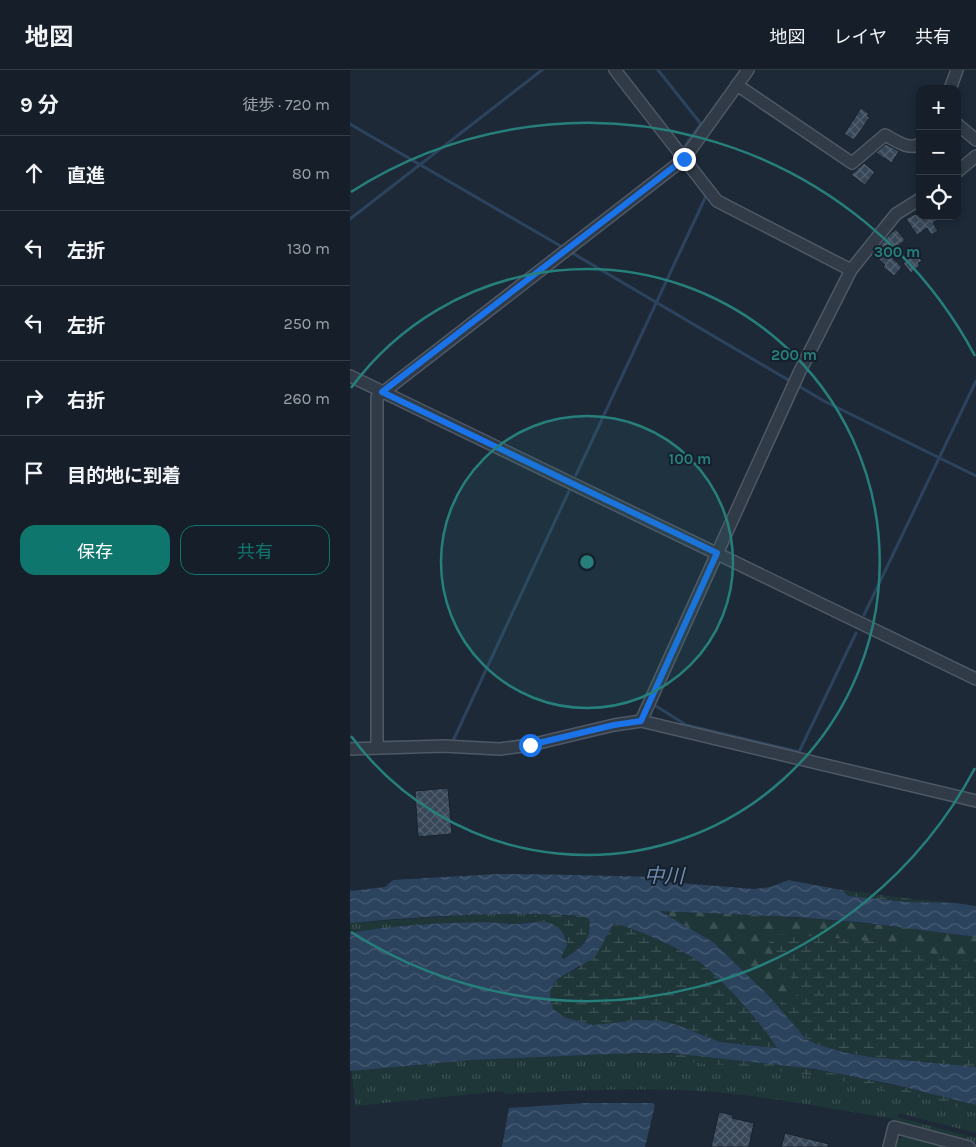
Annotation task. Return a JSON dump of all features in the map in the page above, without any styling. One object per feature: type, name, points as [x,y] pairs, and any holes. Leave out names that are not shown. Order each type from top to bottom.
[{"type":"street","points":[[615,70],[717,200],[851,270]]},
{"type":"street","points":[[377,748],[377,397],[684,159],[748,70]]},
{"type":"street","points":[[951,85],[957,70]]},
{"type":"street","points":[[737,85],[852,163],[885,135],[910,147],[916,146]]},
{"type":"street","points":[[961,127],[976,140]]},
{"type":"street","points":[[961,169],[976,156]]},
{"type":"street","points":[[641,721],[794,383],[851,270],[896,214],[916,202]]},
{"type":"street","points":[[350,376],[976,679]]},
{"type":"street","points":[[350,749],[442,746],[500,749],[530,745],[614,725],[641,721],[976,801]]},
{"type":"street","points":[[889,1147],[894,1127],[969,1147]]},
{"type":"green space","points":[[842,890],[969,904],[906,902],[848,896]]},
{"type":"green space","points":[[659,910],[858,923],[976,937],[976,962],[878,942],[833,938],[779,970],[796,980],[801,987],[799,994],[781,1002],[779,1008],[713,942]]},
{"type":"green space","points":[[485,914],[535,914],[535,921],[517,924],[486,922],[408,927],[350,933],[350,923]]},
{"type":"green space","points":[[535,914],[583,916],[589,919],[590,927],[587,938],[580,947],[564,959],[561,957],[567,945],[563,932],[535,921]]},
{"type":"green space","points":[[614,923],[671,945],[701,963],[733,992],[778,1048],[720,1042],[677,1025],[593,1025],[564,1017],[553,1009],[550,996],[551,989],[556,980],[579,968],[606,936]]},
{"type":"green space","points":[[785,934],[878,942],[976,962],[976,1067],[914,1063],[863,1056],[820,1046],[807,1039],[795,1028],[779,1008],[781,1002],[799,994],[801,987],[795,980],[779,970],[769,942],[772,935]]},
{"type":"green space","points":[[661,1053],[670,1061],[748,1067],[825,1078],[939,1102],[976,1113],[976,1133],[899,1113],[897,1117],[976,1138],[976,1143],[900,1124],[900,1121],[888,1118],[767,1098],[699,1091],[616,1089],[504,1094],[503,1091],[355,1106],[352,1070],[471,1060]]},
{"type":"green space","points":[[661,1053],[740,1059],[859,1078],[976,1105],[976,1113],[939,1102],[863,1085],[747,1067],[670,1061]]},
{"type":"green space","points":[[904,1136],[946,1147],[895,1147],[896,1141]]},
{"type":"water","points":[[498,874],[665,877],[668,882],[754,889],[771,887],[788,880],[842,890],[848,896],[976,906],[976,937],[867,923],[795,917],[660,911],[713,942],[769,996],[806,1039],[842,1052],[870,1057],[976,1067],[976,1105],[896,1085],[815,1069],[671,1053],[471,1060],[350,1071],[350,933],[434,924],[546,922],[559,928],[564,934],[567,945],[561,957],[564,959],[584,943],[589,933],[589,919],[583,916],[525,914],[466,915],[350,923],[350,889],[351,891],[385,887],[393,880]],"holes":[[[614,923],[671,946],[701,963],[742,1003],[762,1026],[777,1048],[720,1042],[662,1021],[641,1020],[593,1025],[564,1017],[553,1009],[550,996],[551,989],[556,980],[595,957]]]},
{"type":"water","points":[[586,1103],[653,1103],[655,1105],[645,1147],[502,1147],[509,1108]]},
{"type":"building","points":[[861,108],[870,117],[854,140],[844,134]]},
{"type":"building","points":[[886,144],[899,151],[892,163],[876,153]]},
{"type":"building","points":[[864,163],[875,172],[865,185],[851,175]]},
{"type":"building","points":[[915,214],[916,220],[938,220],[933,223],[938,231],[931,235],[927,228],[917,235],[906,219]]},
{"type":"building","points":[[896,229],[905,240],[888,254],[902,267],[894,276],[883,267],[885,265],[873,254]]},
{"type":"building","points":[[915,253],[922,261],[918,263],[920,265],[911,273],[903,263]]},
{"type":"building","points":[[448,788],[452,834],[418,837],[415,791]]},
{"type":"building","points":[[719,1112],[733,1115],[732,1118],[754,1123],[749,1147],[711,1147]]},
{"type":"building","points":[[785,1133],[829,1144],[828,1147],[781,1147]]},
{"type":"waterway","points":[[350,219],[542,70]]},
{"type":"waterway","points":[[658,70],[701,124],[685,146]]},
{"type":"waterway","points":[[350,124],[564,248]]},
{"type":"waterway","points":[[576,475],[706,196],[700,188]]},
{"type":"waterway","points":[[569,251],[824,401],[976,476]]},
{"type":"waterway","points":[[864,615],[976,381]]},
{"type":"waterway","points":[[450,743],[452,743],[569,491]]},
{"type":"waterway","points":[[656,706],[686,725],[799,752],[856,633]]},
{"type":"waterway","points":[[384,742],[401,742]]},
{"type":"waterway","points":[[350,743],[370,743]]},
{"type":"route","points":[[530,745],[614,725],[641,721],[717,553],[382,392],[684,159]]},
{"type":"water label","name":"中川","points":[[664,876]]}]
